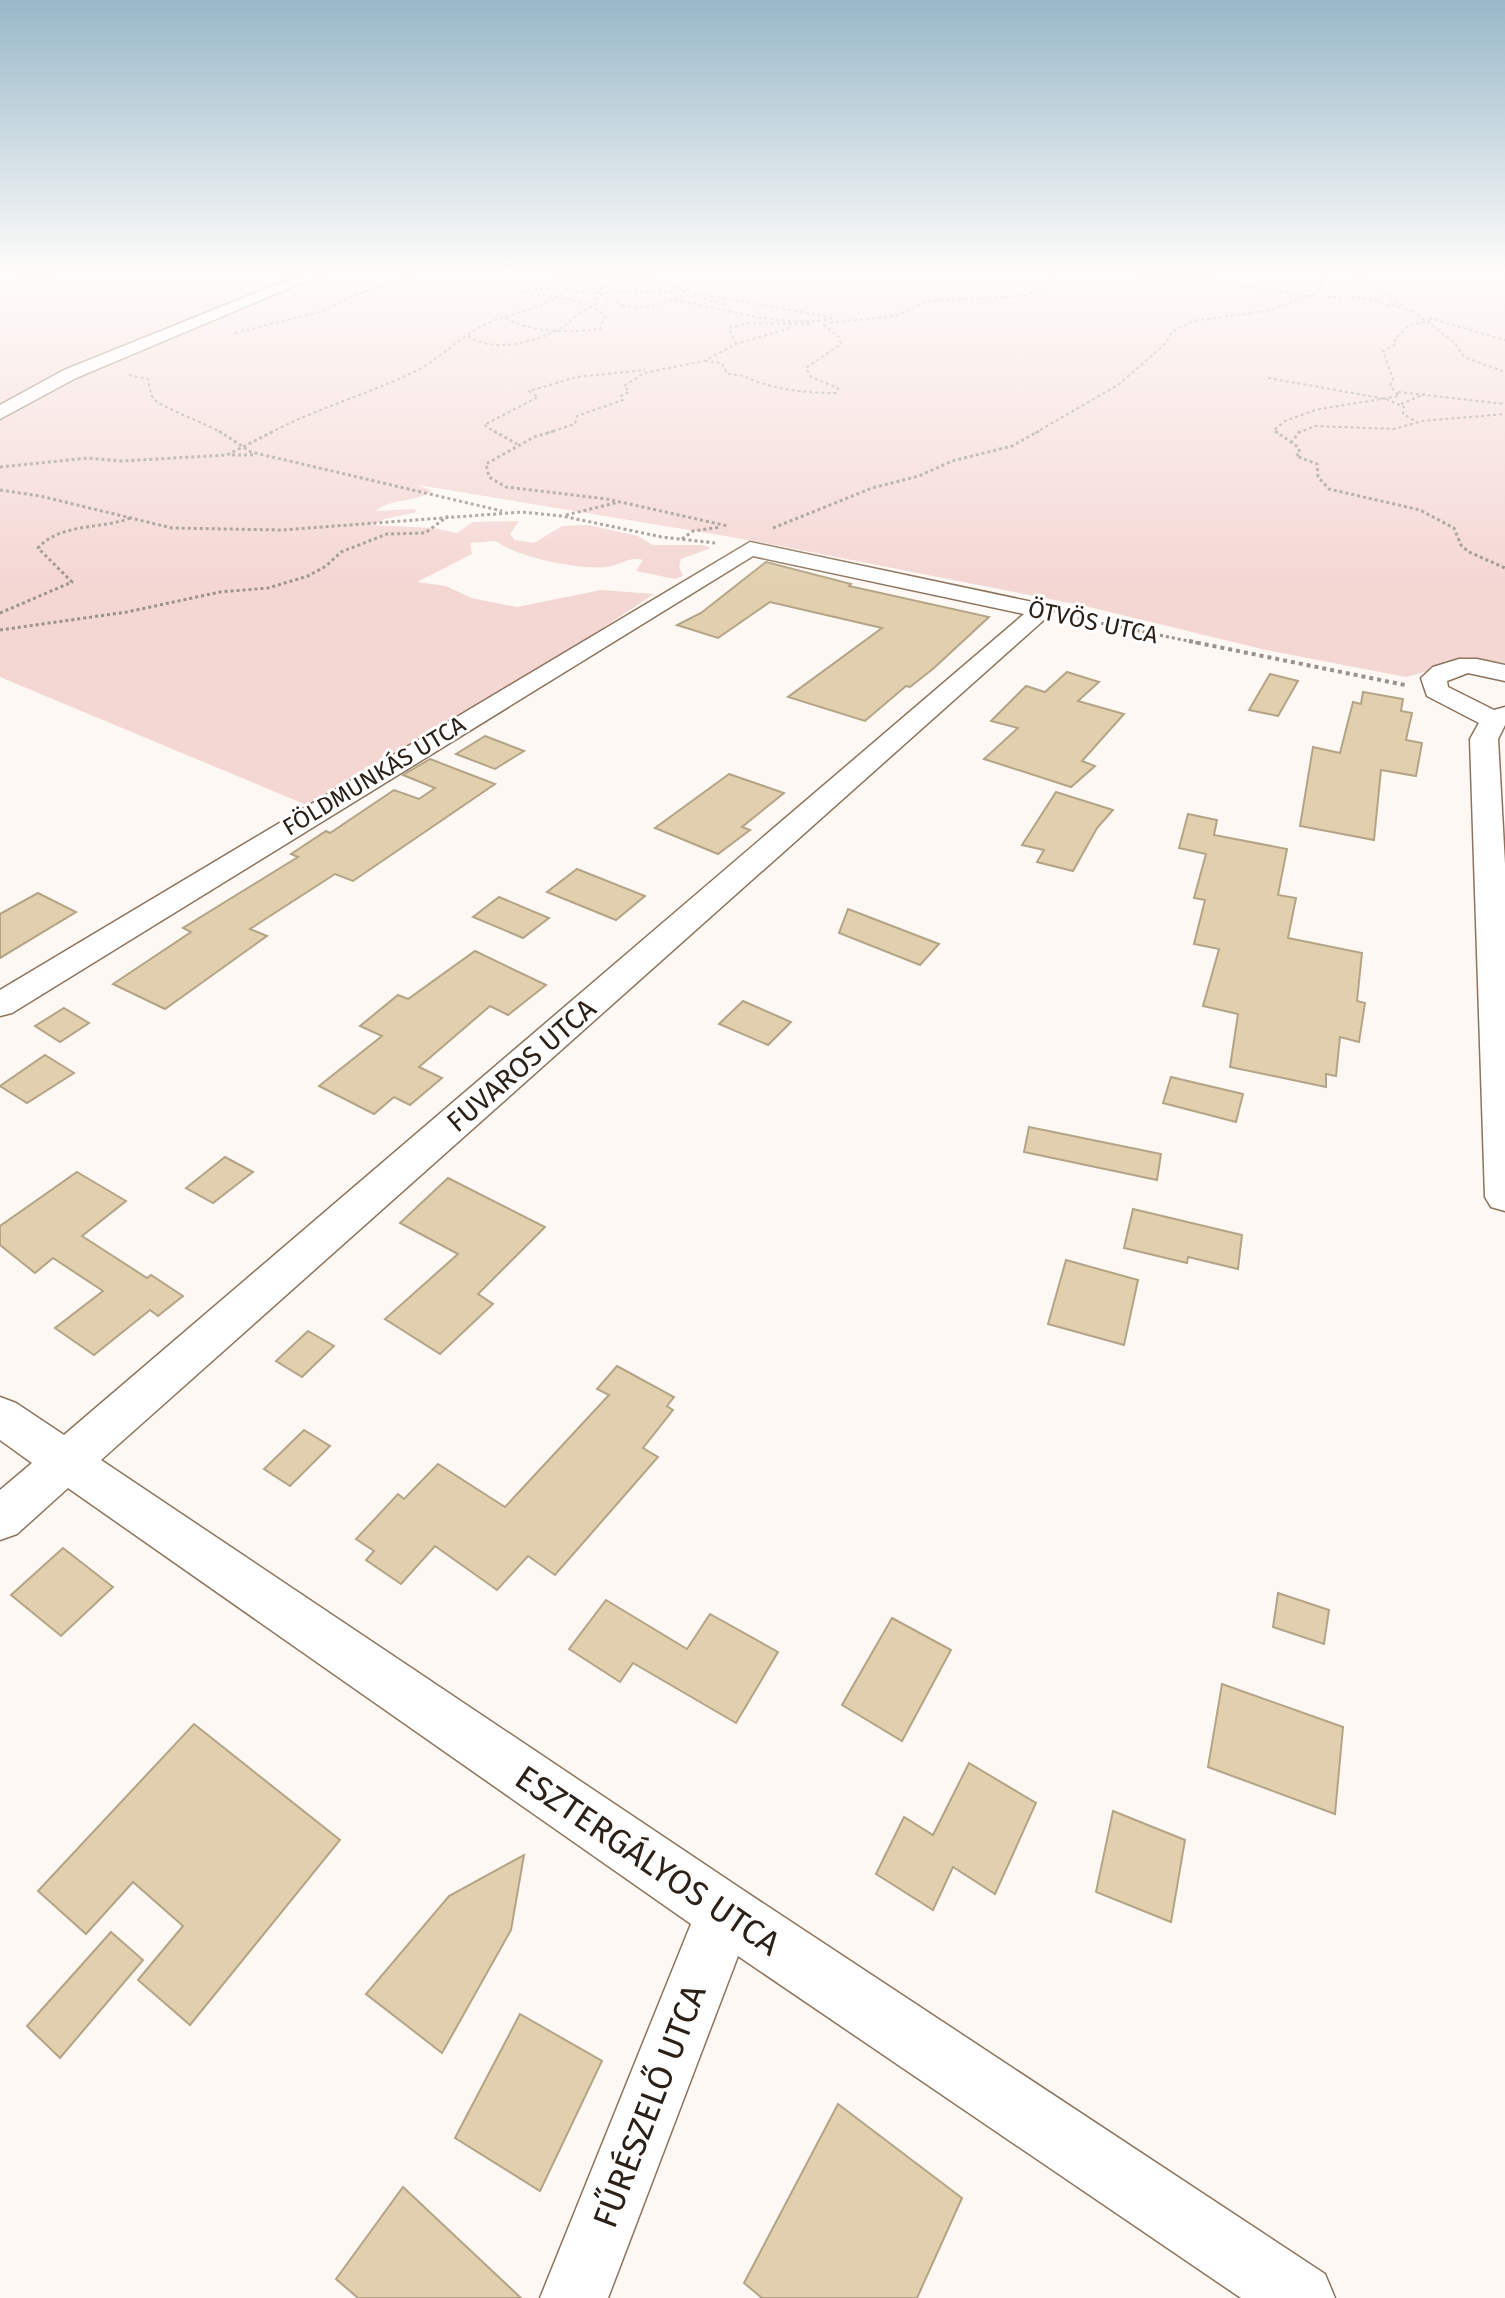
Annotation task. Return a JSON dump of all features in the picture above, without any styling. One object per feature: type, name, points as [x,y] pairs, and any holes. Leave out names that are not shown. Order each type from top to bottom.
[{"type":"street","points":[[0,413],[66,376]]},
{"type":"street","name":"ÖTVÖS UTCA","points":[[746,545],[1042,611]]},
{"type":"street","name":"FÖLDMUNKÁS UTCA","points":[[0,1005],[746,545]]},
{"type":"street","name":"FUVAROS UTCA","points":[[0,1519],[1042,611]]},
{"type":"street","points":[[1505,673],[1480,666],[1461,665],[1445,669],[1434,678],[1436,691],[1500,717],[1484,739],[1505,1197]]},
{"type":"street","name":"ESZTERGÁLYOS UTCA","points":[[0,1416],[725,1913],[1301,2298]]},
{"type":"street","name":"FŰRÉSZELŐ UTCA","points":[[574,2298],[725,1913]]},
{"type":"path","points":[[135,376],[148,379],[153,398],[161,405],[206,422],[264,456]]},
{"type":"path","points":[[227,455],[336,403],[404,376]]},
{"type":"path","points":[[518,445],[484,425],[538,397],[529,391],[585,376]]},
{"type":"path","points":[[642,376],[624,386],[629,392],[621,396],[623,400],[577,416],[575,424],[534,437],[486,464],[489,477],[506,487],[620,502],[728,526],[693,531],[681,539]]},
{"type":"path","points":[[751,376],[779,389],[836,393],[838,388],[811,376]]},
{"type":"path","points":[[0,490],[133,516],[172,528],[253,531],[506,513],[562,516],[681,539],[746,545],[872,488],[919,476],[952,461],[1012,446],[1128,376]]},
{"type":"path","points":[[1392,376],[1390,386],[1397,392],[1465,398],[1481,404],[1505,404]]},
{"type":"path","points":[[1268,378],[1386,399],[1400,404],[1404,407],[1403,414],[1418,423]]},
{"type":"path","points":[[1397,392],[1399,396],[1308,412],[1280,424],[1274,430],[1298,447],[1300,453],[1296,456],[1300,460],[1317,464],[1318,477],[1329,489],[1420,510],[1454,528],[1461,545],[1469,552],[1505,568]]},
{"type":"path","points":[[1400,404],[1426,393]]},
{"type":"path","points":[[1291,443],[1299,431],[1315,426],[1394,429],[1418,423],[1505,414]]},
{"type":"path","points":[[0,467],[88,458],[121,461],[264,456],[506,513]]},
{"type":"path","points":[[562,516],[620,502]]},
{"type":"path","points":[[0,613],[72,582],[38,548],[41,541],[53,535],[105,527],[133,516]]},
{"type":"path","points":[[0,630],[127,612],[220,592],[268,588],[308,576],[341,552],[387,534],[425,533],[444,522],[448,516]]},
{"type":"path","name":"ÖTVÖS UTCA","points":[[1042,611],[1436,691]]},
{"type":"shaded area","points":[[0,376],[1505,376],[1505,663],[1471,659],[1406,677],[1266,650],[1085,606],[749,540],[418,485],[432,491],[375,511],[414,509],[417,512],[371,525],[434,528],[457,533],[473,522],[519,521],[510,534],[515,540],[534,543],[562,526],[588,525],[638,536],[653,545],[702,545],[711,548],[681,559],[679,567],[683,576],[675,579],[636,571],[643,560],[638,559],[606,567],[581,566],[533,557],[496,541],[470,543],[472,554],[417,582],[446,586],[471,598],[517,607],[601,590],[654,594],[557,658],[309,806],[0,677]]},
{"type":"building","points":[[766,562],[851,584],[849,586],[989,617],[934,668],[910,687],[906,686],[865,721],[788,697],[882,628],[770,602],[718,638],[677,625],[701,613]]},
{"type":"building","points":[[1067,672],[1099,682],[1078,701],[1124,714],[1082,761],[1095,766],[1071,787],[984,759],[1018,728],[991,721],[1026,686],[1045,692]]},
{"type":"building","points":[[1270,674],[1298,681],[1278,716],[1249,710]]},
{"type":"building","points":[[1363,692],[1403,699],[1401,711],[1412,713],[1406,740],[1422,743],[1416,776],[1381,770],[1374,840],[1300,826],[1313,747],[1340,753],[1353,702],[1361,704]]},
{"type":"building","points":[[485,736],[524,751],[495,769],[456,754]]},
{"type":"building","points":[[430,759],[495,784],[353,881],[335,874],[250,929],[267,936],[165,1009],[113,984],[191,932],[183,928],[298,857],[291,854],[326,831],[330,833],[394,790],[419,799],[435,788],[403,775]]},
{"type":"building","points":[[729,774],[784,793],[742,827],[750,830],[718,854],[655,828]]},
{"type":"building","points":[[1056,792],[1113,810],[1097,828],[1073,871],[1037,862],[1044,850],[1022,845]]},
{"type":"building","points":[[1188,814],[1217,820],[1214,835],[1287,849],[1278,895],[1296,898],[1288,938],[1362,953],[1357,1001],[1365,1003],[1359,1042],[1340,1037],[1336,1076],[1326,1074],[1326,1087],[1230,1067],[1238,1014],[1203,1006],[1219,949],[1194,944],[1205,900],[1194,898],[1206,854],[1179,848]]},
{"type":"building","points":[[577,869],[645,896],[616,920],[547,892]]},
{"type":"building","points":[[38,893],[76,912],[0,958],[0,914]]},
{"type":"building","points":[[499,897],[549,918],[523,938],[473,917]]},
{"type":"building","points":[[848,909],[939,944],[920,965],[839,933]]},
{"type":"building","points":[[475,951],[546,985],[508,1015],[490,1006],[419,1067],[442,1078],[410,1105],[394,1097],[374,1114],[319,1086],[382,1036],[360,1026],[398,995],[408,999]]},
{"type":"building","points":[[743,1001],[791,1022],[768,1045],[719,1024]]},
{"type":"building","points":[[64,1008],[89,1023],[60,1042],[35,1026]]},
{"type":"building","points":[[45,1055],[74,1073],[27,1103],[0,1086]]},
{"type":"building","points":[[1171,1077],[1243,1094],[1236,1122],[1163,1103]]},
{"type":"building","points":[[1029,1127],[1161,1154],[1157,1180],[1024,1152]]},
{"type":"building","points":[[225,1157],[253,1172],[213,1203],[186,1188]]},
{"type":"building","points":[[77,1172],[126,1201],[82,1236],[147,1278],[151,1275],[183,1296],[158,1316],[150,1310],[94,1355],[55,1328],[103,1291],[53,1258],[35,1273],[0,1245],[0,1226]]},
{"type":"building","points":[[448,1178],[545,1227],[478,1294],[493,1304],[440,1354],[385,1319],[458,1254],[400,1223]]},
{"type":"building","points":[[1133,1209],[1242,1235],[1238,1269],[1188,1257],[1187,1263],[1124,1248]]},
{"type":"building","points":[[1066,1260],[1138,1280],[1124,1345],[1048,1324]]},
{"type":"building","points":[[308,1331],[334,1346],[302,1377],[276,1361]]},
{"type":"building","points":[[617,1366],[674,1397],[667,1406],[673,1410],[643,1448],[658,1457],[555,1575],[528,1556],[497,1590],[435,1546],[401,1584],[366,1560],[374,1551],[356,1539],[398,1494],[404,1499],[438,1464],[505,1507],[609,1395],[597,1389]]},
{"type":"building","points":[[304,1430],[330,1446],[290,1486],[264,1469]]},
{"type":"building","points":[[63,1548],[113,1587],[61,1636],[11,1595]]},
{"type":"building","points":[[1278,1593],[1329,1610],[1324,1644],[1273,1627]]},
{"type":"building","points":[[606,1600],[687,1649],[710,1614],[778,1652],[736,1723],[633,1663],[620,1682],[569,1649]]},
{"type":"building","points":[[892,1618],[951,1650],[902,1741],[842,1705]]},
{"type":"building","points":[[1222,1684],[1343,1727],[1335,1814],[1208,1767]]},
{"type":"building","points":[[194,1724],[340,1840],[190,2025],[138,1980],[183,1926],[133,1882],[86,1934],[38,1891]]},
{"type":"building","points":[[969,1763],[1036,1803],[995,1894],[953,1867],[933,1910],[876,1874],[904,1817],[933,1835]]},
{"type":"building","points":[[1113,1811],[1185,1840],[1171,1922],[1096,1892]]},
{"type":"building","points":[[524,1855],[511,1930],[442,2053],[366,1994],[449,1896]]},
{"type":"building","points":[[111,1932],[143,1960],[60,2058],[27,2026]]},
{"type":"building","points":[[520,2014],[602,2061],[540,2191],[455,2138]]},
{"type":"building","points":[[838,2104],[962,2198],[917,2298],[762,2298],[744,2283]]},
{"type":"building","points":[[403,2187],[521,2298],[358,2298],[336,2279]]}]
